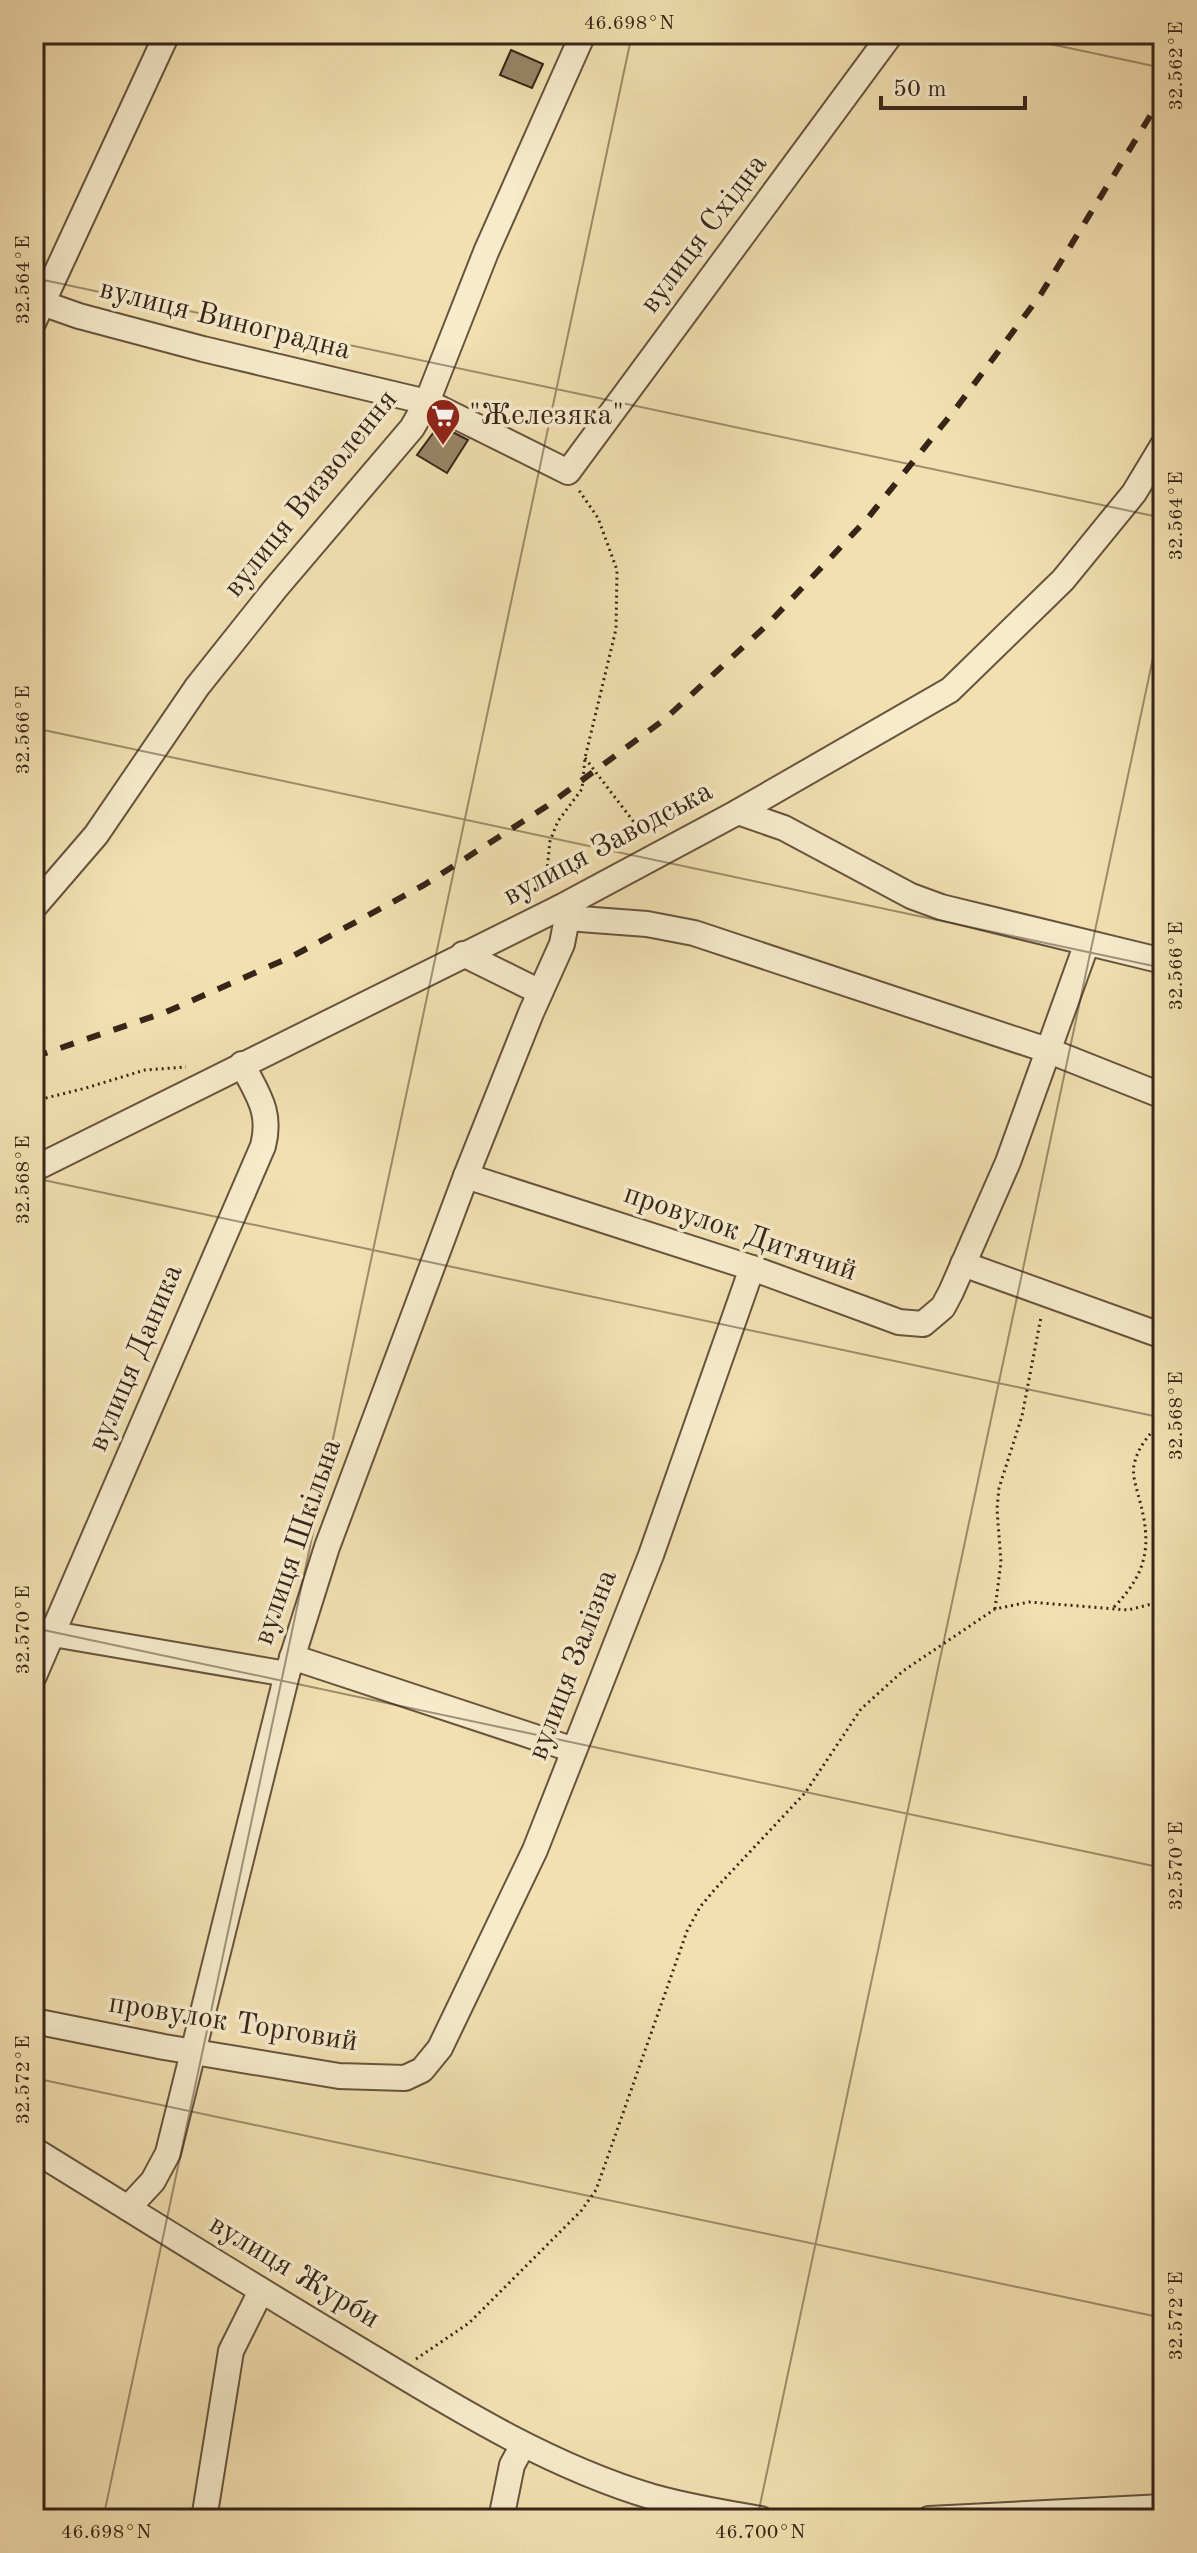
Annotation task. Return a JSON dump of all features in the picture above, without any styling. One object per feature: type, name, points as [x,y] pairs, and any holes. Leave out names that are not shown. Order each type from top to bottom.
[{"type":"street","points":[[38,312],[167,34]]},
{"type":"street","name":"вулиця Визволення","points":[[34,907],[96,835],[197,687],[275,589],[401,443],[427,402],[486,252],[583,34]]},
{"type":"street","name":"вулиця Східна","points":[[568,472],[891,34]]},
{"type":"street","name":"вулиця Виноградна","points":[[38,312],[79,316],[427,402],[568,472]]},
{"type":"street","points":[[738,812],[950,690],[1063,580],[1134,493],[1163,445]]},
{"type":"street","name":"вулиця Заводська","points":[[34,1169],[463,954],[556,914],[657,854],[738,812],[784,828],[921,900],[1163,961]]},
{"type":"street","points":[[556,914],[647,924],[694,933],[1047,1050],[1163,1096]]},
{"type":"street","name":"вулиця Шкільна","points":[[128,2208],[163,2166],[290,1665],[327,1547],[466,1176],[562,944],[556,914]]},
{"type":"street","points":[[1087,943],[1008,1162],[963,1264],[1163,1336]]},
{"type":"street","points":[[463,954],[540,992]]},
{"type":"street","name":"вулиця Даника","points":[[34,1676],[43,1631],[263,1146],[266,1112],[242,1064]]},
{"type":"street","name":"провулок Дитячий","points":[[466,1176],[752,1268],[910,1325],[923,1324],[943,1307],[963,1264]]},
{"type":"street","name":"вулиця Залізна","points":[[422,2070],[440,2048],[535,1850],[651,1555],[752,1268]]},
{"type":"street","points":[[43,1631],[290,1665],[574,1750]]},
{"type":"street","name":"провулок Торговий","points":[[34,2021],[339,2076],[397,2078],[422,2070]]},
{"type":"street","name":"вулиця Журби","points":[[34,2150],[261,2291],[523,2445],[652,2497],[704,2510],[761,2519]]},
{"type":"street","points":[[204,2519],[231,2351],[261,2291]]},
{"type":"street","points":[[501,2519],[512,2465],[523,2445]]},
{"type":"street","points":[[929,2519],[1163,2507]]},
{"type":"path","points":[[556,914],[550,841],[558,821],[582,789],[585,758],[616,629],[617,570],[598,518],[568,472]]},
{"type":"path","points":[[585,758],[657,854]]},
{"type":"path","points":[[34,1101],[145,1070],[187,1067]]},
{"type":"path","points":[[995,1609],[1001,1562],[997,1509],[999,1488],[1022,1416],[1038,1339],[1043,1293]]},
{"type":"path","points":[[1113,1609],[1138,1580],[1145,1559],[1146,1529],[1134,1479],[1135,1462],[1145,1441],[1163,1419]]},
{"type":"path","points":[[396,2372],[469,2323],[581,2211],[596,2190],[687,1931],[700,1907],[805,1793],[861,1709],[903,1671],[995,1609],[1029,1602],[1128,1610],[1162,1602]]},
{"type":"building","points":[[511,50],[543,64],[532,88],[500,75]]},
{"type":"building","name":"\"Железяка\"","points":[[439,425],[468,440],[447,473],[417,455]]},
{"type":"railway","points":[[34,1057],[166,1012],[293,956],[424,885],[547,806],[665,719],[768,624],[867,519],[957,407],[1041,294],[1163,95]]},
{"type":"place","name":"\"Железяка\"","points":[[443,447]]}]
